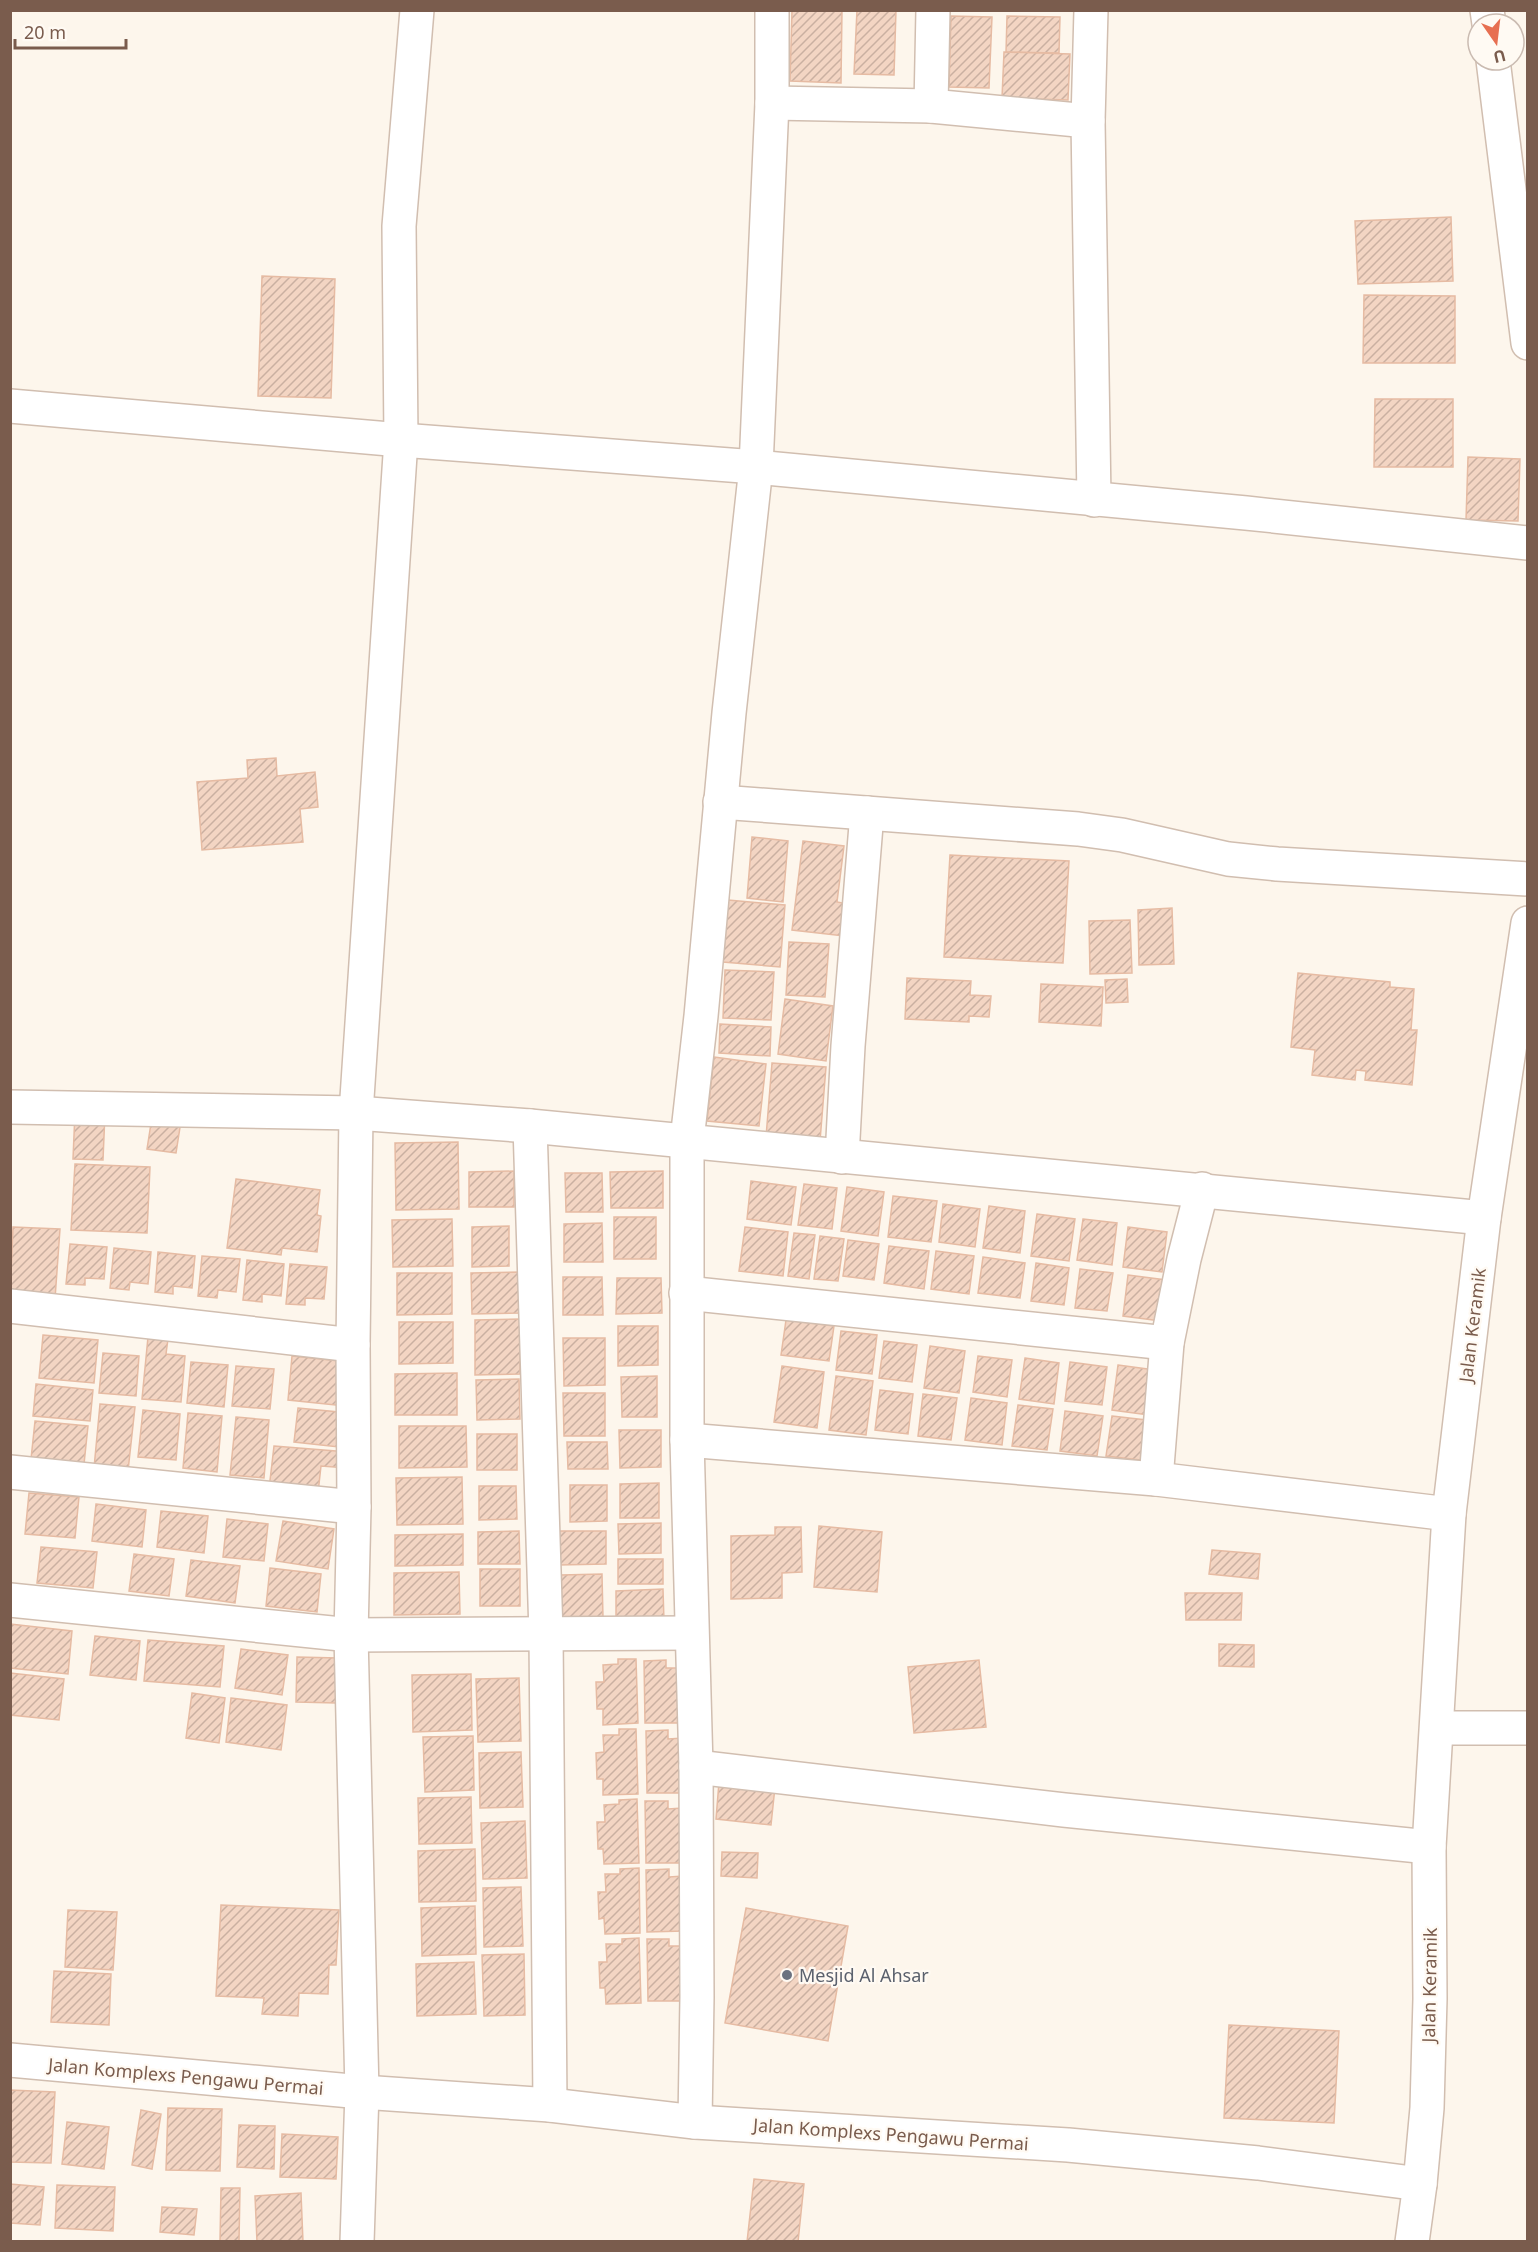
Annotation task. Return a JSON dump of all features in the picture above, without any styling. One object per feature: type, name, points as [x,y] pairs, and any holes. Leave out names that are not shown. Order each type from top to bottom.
[{"type":"street","points":[[357,2241],[362,2092],[351,1635],[356,1113],[401,440],[399,226],[417,10]]},
{"type":"street","points":[[695,2122],[696,1767],[687,1440],[687,1140],[756,466],[772,103],[772,10]]},
{"type":"street","points":[[931,106],[933,10]]},
{"type":"street","points":[[1091,10],[1088,121],[1094,500]]},
{"type":"street","points":[[1496,72],[1517,160],[1527,343]]},
{"type":"street","points":[[772,103],[931,106],[1088,121]]},
{"type":"street","points":[[10,406],[401,440],[756,466],[1527,543]]},
{"type":"street","points":[[720,802],[1089,830],[1122,835],[1228,859],[1277,864],[1527,879]]},
{"type":"street","points":[[842,1157],[848,1046],[867,813]]},
{"type":"street","name":"Jalan Keramik","points":[[1412,2241],[1420,2184],[1427,2097],[1429,1847],[1449,1514],[1484,1218],[1527,923]]},
{"type":"street","points":[[10,1107],[356,1113],[530,1126],[1484,1218]]},
{"type":"street","points":[[530,1126],[546,1634],[550,2105]]},
{"type":"street","points":[[1156,1479],[1167,1343],[1184,1259],[1202,1190]]},
{"type":"street","points":[[687,1293],[1167,1343]]},
{"type":"street","points":[[10,1306],[353,1345]]},
{"type":"street","points":[[687,1440],[1156,1479],[1449,1514]]},
{"type":"street","points":[[10,1472],[354,1507]]},
{"type":"street","points":[[10,1600],[351,1635],[692,1633]]},
{"type":"street","points":[[1437,1728],[1527,1728]]},
{"type":"street","points":[[696,1767],[1064,1810],[1429,1847]]},
{"type":"street","name":"Jalan Komplexs Pengawu Permai","points":[[10,2060],[362,2092],[550,2105],[695,2122],[1068,2145],[1258,2163],[1420,2184]]},
{"type":"building","points":[[792,10],[842,10],[841,83],[790,81]]},
{"type":"building","points":[[857,10],[896,10],[894,75],[854,74]]},
{"type":"building","points":[[951,16],[992,17],[989,88],[949,87]]},
{"type":"building","points":[[1007,16],[1060,17],[1059,53],[1006,52]]},
{"type":"building","points":[[1004,52],[1070,54],[1068,100],[1002,98]]},
{"type":"building","points":[[1451,217],[1453,281],[1358,284],[1355,221]]},
{"type":"building","points":[[262,276],[335,279],[331,398],[258,396]]},
{"type":"building","points":[[1364,295],[1455,296],[1455,363],[1363,363]]},
{"type":"building","points":[[1375,399],[1453,399],[1453,467],[1374,467]]},
{"type":"building","points":[[1468,457],[1520,459],[1518,521],[1466,520]]},
{"type":"building","points":[[276,758],[277,776],[315,772],[318,807],[300,809],[303,842],[202,850],[197,782],[248,778],[247,760]]},
{"type":"building","points":[[752,837],[788,841],[783,902],[747,898]]},
{"type":"building","points":[[803,841],[844,846],[837,902],[848,904],[844,936],[792,930]]},
{"type":"building","points":[[950,855],[1069,861],[1063,963],[944,957]]},
{"type":"building","points":[[728,900],[785,905],[780,967],[723,962]]},
{"type":"building","points":[[1172,908],[1174,964],[1139,965],[1138,910]]},
{"type":"building","points":[[1130,920],[1132,973],[1090,974],[1089,921]]},
{"type":"building","points":[[789,942],[829,944],[825,997],[786,995]]},
{"type":"building","points":[[725,970],[774,972],[771,1020],[723,1018]]},
{"type":"building","points":[[1298,973],[1390,982],[1390,987],[1414,989],[1411,1030],[1417,1030],[1412,1085],[1365,1080],[1366,1071],[1356,1070],[1355,1080],[1312,1075],[1315,1050],[1291,1047]]},
{"type":"building","points":[[907,978],[971,981],[970,995],[991,996],[989,1017],[969,1016],[969,1022],[905,1019]]},
{"type":"building","points":[[1127,979],[1128,1002],[1106,1003],[1105,980]]},
{"type":"building","points":[[1041,984],[1103,987],[1101,1026],[1039,1022]]},
{"type":"building","points":[[785,999],[833,1006],[826,1061],[778,1054]]},
{"type":"building","points":[[720,1024],[771,1027],[770,1056],[719,1053]]},
{"type":"building","points":[[714,1057],[766,1064],[759,1126],[707,1121]]},
{"type":"building","points":[[772,1063],[826,1067],[820,1141],[766,1137]]},
{"type":"building","points":[[75,1112],[105,1113],[103,1160],[73,1159]]},
{"type":"building","points":[[152,1117],[181,1121],[176,1153],[147,1149]]},
{"type":"building","points":[[458,1142],[459,1209],[396,1210],[395,1143]]},
{"type":"building","points":[[75,1164],[150,1167],[147,1233],[71,1230]]},
{"type":"building","points":[[514,1171],[514,1207],[469,1207],[469,1172]]},
{"type":"building","points":[[663,1171],[663,1208],[611,1208],[610,1172]]},
{"type":"building","points":[[565,1173],[602,1173],[603,1212],[566,1212]]},
{"type":"building","points":[[236,1179],[320,1190],[317,1215],[321,1216],[317,1252],[282,1248],[281,1255],[227,1248]]},
{"type":"building","points":[[751,1181],[796,1187],[791,1225],[747,1219]]},
{"type":"building","points":[[804,1184],[837,1188],[832,1229],[798,1225]]},
{"type":"building","points":[[847,1187],[884,1192],[878,1236],[841,1231]]},
{"type":"building","points":[[893,1196],[937,1201],[931,1242],[888,1237]]},
{"type":"building","points":[[943,1204],[980,1209],[975,1247],[939,1242]]},
{"type":"building","points":[[989,1206],[1025,1211],[1020,1253],[983,1248]]},
{"type":"building","points":[[1037,1214],[1075,1219],[1069,1261],[1031,1256]]},
{"type":"building","points":[[614,1217],[656,1217],[656,1259],[614,1259]]},
{"type":"building","points":[[452,1219],[453,1266],[393,1267],[392,1220]]},
{"type":"building","points":[[1083,1219],[1117,1223],[1112,1265],[1077,1260]]},
{"type":"building","points":[[602,1223],[603,1262],[564,1262],[564,1224]]},
{"type":"building","points":[[509,1226],[509,1266],[472,1267],[472,1227]]},
{"type":"building","points":[[13,1227],[60,1229],[55,1299],[10,1296]]},
{"type":"building","points":[[745,1227],[788,1232],[783,1276],[739,1271]]},
{"type":"building","points":[[1128,1227],[1167,1232],[1162,1272],[1123,1267]]},
{"type":"building","points":[[794,1233],[815,1235],[809,1279],[788,1276]]},
{"type":"building","points":[[820,1236],[844,1239],[838,1281],[814,1279]]},
{"type":"building","points":[[848,1240],[879,1244],[874,1280],[843,1276]]},
{"type":"building","points":[[70,1244],[107,1247],[104,1279],[85,1278],[85,1285],[66,1284]]},
{"type":"building","points":[[889,1246],[929,1251],[924,1289],[884,1283]]},
{"type":"building","points":[[114,1248],[151,1252],[148,1284],[130,1282],[129,1290],[110,1288]]},
{"type":"building","points":[[936,1251],[974,1256],[969,1294],[931,1289]]},
{"type":"building","points":[[158,1252],[195,1256],[192,1288],[173,1286],[173,1294],[155,1292]]},
{"type":"building","points":[[202,1256],[240,1259],[236,1292],[218,1290],[217,1298],[198,1296]]},
{"type":"building","points":[[983,1257],[1025,1263],[1020,1298],[978,1293]]},
{"type":"building","points":[[247,1260],[284,1264],[281,1296],[262,1294],[262,1302],[243,1300]]},
{"type":"building","points":[[1036,1263],[1069,1268],[1064,1305],[1031,1301]]},
{"type":"building","points":[[290,1264],[327,1267],[324,1299],[305,1298],[305,1305],[286,1304]]},
{"type":"building","points":[[1080,1269],[1113,1273],[1107,1311],[1075,1308]]},
{"type":"building","points":[[520,1272],[520,1313],[472,1314],[471,1273]]},
{"type":"building","points":[[397,1273],[452,1273],[452,1314],[397,1315]]},
{"type":"building","points":[[1128,1275],[1174,1281],[1168,1322],[1123,1316]]},
{"type":"building","points":[[563,1277],[602,1277],[603,1315],[563,1315]]},
{"type":"building","points":[[617,1278],[661,1278],[662,1313],[616,1314]]},
{"type":"building","points":[[520,1319],[520,1374],[475,1375],[475,1320]]},
{"type":"building","points":[[786,1320],[834,1326],[829,1361],[781,1355]]},
{"type":"building","points":[[399,1322],[453,1322],[453,1363],[399,1364]]},
{"type":"building","points":[[618,1326],[658,1326],[658,1365],[618,1366]]},
{"type":"building","points":[[841,1331],[877,1335],[872,1374],[836,1370]]},
{"type":"building","points":[[43,1335],[98,1340],[94,1383],[39,1378]]},
{"type":"building","points":[[148,1337],[168,1339],[166,1354],[185,1356],[181,1402],[142,1399]]},
{"type":"building","points":[[563,1338],[605,1338],[605,1385],[564,1386]]},
{"type":"building","points":[[884,1341],[917,1345],[912,1382],[879,1378]]},
{"type":"building","points":[[930,1346],[965,1351],[959,1393],[924,1388]]},
{"type":"building","points":[[103,1353],[139,1356],[136,1396],[99,1393]]},
{"type":"building","points":[[292,1356],[349,1362],[345,1406],[288,1400]]},
{"type":"building","points":[[978,1356],[1012,1360],[1007,1397],[973,1392]]},
{"type":"building","points":[[1025,1358],[1059,1363],[1054,1404],[1019,1399]]},
{"type":"building","points":[[191,1362],[228,1365],[224,1407],[187,1403]]},
{"type":"building","points":[[1070,1362],[1107,1367],[1102,1405],[1065,1401]]},
{"type":"building","points":[[1118,1365],[1162,1371],[1156,1416],[1112,1410]]},
{"type":"building","points":[[236,1366],[274,1369],[270,1409],[232,1406]]},
{"type":"building","points":[[782,1366],[824,1372],[817,1428],[774,1422]]},
{"type":"building","points":[[457,1373],[457,1415],[395,1415],[395,1374]]},
{"type":"building","points":[[657,1376],[657,1417],[622,1417],[621,1377]]},
{"type":"building","points":[[836,1376],[873,1381],[866,1435],[829,1430]]},
{"type":"building","points":[[519,1379],[520,1419],[477,1420],[476,1380]]},
{"type":"building","points":[[36,1384],[93,1390],[90,1421],[33,1416]]},
{"type":"building","points":[[880,1390],[913,1394],[908,1434],[875,1430]]},
{"type":"building","points":[[563,1393],[605,1393],[605,1436],[564,1436]]},
{"type":"building","points":[[923,1394],[957,1398],[951,1440],[918,1436]]},
{"type":"building","points":[[971,1398],[1007,1403],[1002,1445],[965,1440]]},
{"type":"building","points":[[100,1404],[135,1407],[128,1471],[94,1468]]},
{"type":"building","points":[[1018,1405],[1053,1409],[1047,1450],[1012,1446]]},
{"type":"building","points":[[298,1408],[349,1413],[339,1447],[294,1442]]},
{"type":"building","points":[[143,1410],[180,1414],[176,1460],[138,1457]]},
{"type":"building","points":[[1065,1411],[1103,1416],[1097,1456],[1060,1451]]},
{"type":"building","points":[[188,1413],[222,1416],[217,1472],[183,1468]]},
{"type":"building","points":[[1112,1416],[1155,1421],[1149,1461],[1106,1456]]},
{"type":"building","points":[[236,1417],[269,1420],[264,1478],[230,1475]]},
{"type":"building","points":[[35,1421],[88,1426],[84,1464],[31,1459]]},
{"type":"building","points":[[399,1426],[466,1426],[467,1467],[399,1468]]},
{"type":"building","points":[[619,1430],[661,1430],[661,1467],[620,1468]]},
{"type":"building","points":[[477,1434],[517,1434],[517,1470],[477,1470]]},
{"type":"building","points":[[567,1442],[607,1442],[608,1469],[568,1469]]},
{"type":"building","points":[[274,1446],[348,1452],[347,1468],[321,1466],[318,1493],[269,1489]]},
{"type":"building","points":[[462,1477],[463,1524],[397,1525],[396,1478]]},
{"type":"building","points":[[659,1483],[659,1518],[620,1518],[620,1484]]},
{"type":"building","points":[[570,1485],[607,1485],[607,1521],[570,1522]]},
{"type":"building","points":[[479,1486],[516,1486],[517,1519],[479,1520]]},
{"type":"building","points":[[29,1493],[79,1497],[75,1538],[25,1534]]},
{"type":"building","points":[[96,1504],[146,1510],[142,1547],[92,1541]]},
{"type":"building","points":[[161,1511],[208,1516],[204,1553],[157,1547]]},
{"type":"building","points":[[227,1519],[268,1524],[264,1561],[223,1557]]},
{"type":"building","points":[[283,1521],[334,1529],[328,1569],[276,1561]]},
{"type":"building","points":[[661,1523],[661,1553],[619,1554],[618,1524]]},
{"type":"building","points":[[819,1526],[882,1532],[877,1592],[814,1587]]},
{"type":"building","points":[[775,1527],[801,1527],[802,1572],[782,1573],[782,1598],[731,1599],[731,1536],[775,1535]]},
{"type":"building","points":[[519,1531],[520,1564],[478,1564],[478,1532]]},
{"type":"building","points":[[559,1531],[606,1531],[606,1564],[559,1565]]},
{"type":"building","points":[[463,1534],[463,1565],[395,1566],[395,1535]]},
{"type":"building","points":[[41,1547],[97,1552],[93,1588],[37,1583]]},
{"type":"building","points":[[1212,1550],[1260,1554],[1258,1579],[1209,1574]]},
{"type":"building","points":[[134,1554],[174,1559],[169,1596],[129,1591]]},
{"type":"building","points":[[618,1559],[663,1559],[663,1584],[618,1584]]},
{"type":"building","points":[[191,1560],[240,1566],[235,1603],[186,1596]]},
{"type":"building","points":[[270,1568],[321,1574],[317,1612],[266,1606]]},
{"type":"building","points":[[480,1569],[520,1569],[520,1606],[480,1606]]},
{"type":"building","points":[[459,1572],[460,1614],[394,1615],[394,1573]]},
{"type":"building","points":[[602,1574],[603,1618],[561,1618],[561,1575]]},
{"type":"building","points":[[663,1589],[664,1621],[616,1622],[616,1591]]},
{"type":"building","points":[[1185,1593],[1242,1593],[1241,1620],[1186,1620]]},
{"type":"building","points":[[10,1624],[72,1631],[68,1674],[10,1668]]},
{"type":"building","points":[[95,1636],[140,1641],[136,1680],[90,1675]]},
{"type":"building","points":[[148,1640],[224,1646],[220,1687],[144,1681]]},
{"type":"building","points":[[1219,1644],[1254,1645],[1254,1667],[1219,1666]]},
{"type":"building","points":[[241,1649],[288,1655],[282,1695],[235,1688]]},
{"type":"building","points":[[297,1657],[338,1658],[336,1703],[296,1702]]},
{"type":"building","points":[[618,1659],[636,1659],[638,1723],[603,1725],[603,1709],[597,1709],[596,1682],[604,1682],[603,1665],[618,1664]]},
{"type":"building","points":[[666,1660],[666,1668],[681,1668],[681,1723],[645,1723],[644,1661]]},
{"type":"building","points":[[979,1660],[986,1727],[914,1733],[908,1667]]},
{"type":"building","points":[[10,1673],[64,1679],[59,1720],[10,1715]]},
{"type":"building","points":[[471,1674],[472,1730],[413,1732],[412,1675]]},
{"type":"building","points":[[519,1678],[521,1741],[478,1742],[476,1679]]},
{"type":"building","points":[[192,1693],[225,1698],[219,1743],[186,1738]]},
{"type":"building","points":[[231,1698],[287,1705],[281,1750],[226,1742]]},
{"type":"building","points":[[619,1729],[636,1729],[638,1794],[603,1795],[603,1779],[597,1779],[596,1753],[604,1752],[603,1735],[619,1735]]},
{"type":"building","points":[[668,1730],[668,1739],[683,1738],[683,1793],[647,1793],[646,1731]]},
{"type":"building","points":[[473,1736],[474,1790],[425,1792],[423,1737]]},
{"type":"building","points":[[521,1752],[523,1807],[480,1808],[479,1753]]},
{"type":"building","points":[[719,1782],[775,1787],[771,1825],[716,1819]]},
{"type":"building","points":[[471,1797],[472,1843],[419,1844],[418,1798]]},
{"type":"building","points":[[637,1799],[639,1863],[604,1864],[603,1849],[598,1849],[597,1822],[605,1822],[604,1805],[619,1804],[619,1800]]},
{"type":"building","points":[[645,1801],[668,1801],[668,1809],[682,1808],[683,1863],[646,1863]]},
{"type":"building","points":[[525,1821],[527,1878],[483,1879],[481,1823]]},
{"type":"building","points":[[475,1849],[476,1901],[419,1902],[418,1851]]},
{"type":"building","points":[[722,1852],[758,1853],[757,1878],[721,1876]]},
{"type":"building","points":[[639,1868],[640,1933],[605,1934],[604,1918],[599,1919],[598,1892],[606,1892],[605,1874],[620,1874],[620,1869]]},
{"type":"building","points":[[669,1869],[669,1877],[683,1876],[684,1931],[647,1932],[646,1870]]},
{"type":"building","points":[[521,1887],[523,1946],[484,1947],[483,1888]]},
{"type":"building","points":[[221,1905],[339,1910],[336,1965],[329,1965],[328,1994],[299,1993],[298,2016],[262,2014],[264,1998],[216,1996]]},
{"type":"building","points":[[475,1906],[476,1954],[422,1956],[421,1908]]},
{"type":"building","name":"Mesjid Al Ahsar","points":[[746,1908],[848,1926],[828,2041],[725,2023]]},
{"type":"building","points":[[68,1910],[117,1912],[113,1970],[65,1967]]},
{"type":"building","points":[[639,1938],[641,2003],[606,2004],[605,1988],[600,1988],[599,1962],[607,1962],[606,1944],[622,1944],[622,1939]]},
{"type":"building","points":[[647,1939],[669,1939],[669,1946],[684,1946],[685,2001],[648,2001]]},
{"type":"building","points":[[524,1954],[525,2015],[484,2016],[482,1955]]},
{"type":"building","points":[[474,1962],[476,2014],[417,2016],[416,1964]]},
{"type":"building","points":[[54,1971],[111,1974],[109,2025],[51,2022]]},
{"type":"building","points":[[1229,2025],[1339,2031],[1334,2123],[1224,2118]]},
{"type":"building","points":[[10,2090],[55,2092],[51,2163],[10,2162]]},
{"type":"building","points":[[168,2108],[222,2109],[220,2171],[166,2170]]},
{"type":"building","points":[[141,2110],[161,2114],[152,2169],[132,2165]]},
{"type":"building","points":[[67,2122],[109,2127],[104,2169],[62,2164]]},
{"type":"building","points":[[239,2125],[275,2126],[274,2169],[237,2167]]},
{"type":"building","points":[[282,2134],[338,2137],[336,2179],[280,2177]]},
{"type":"building","points":[[754,2179],[804,2184],[798,2242],[747,2242]]},
{"type":"building","points":[[10,2184],[44,2187],[40,2225],[10,2223]]},
{"type":"building","points":[[57,2185],[115,2187],[113,2231],[55,2228]]},
{"type":"building","points":[[221,2188],[240,2188],[239,2242],[220,2242]]},
{"type":"building","points":[[301,2193],[303,2242],[257,2242],[255,2196]]},
{"type":"building","points":[[162,2207],[197,2209],[194,2235],[160,2232]]},
{"type":"place","name":"Mesjid Al Ahsar","points":[[787,1975]]}]
